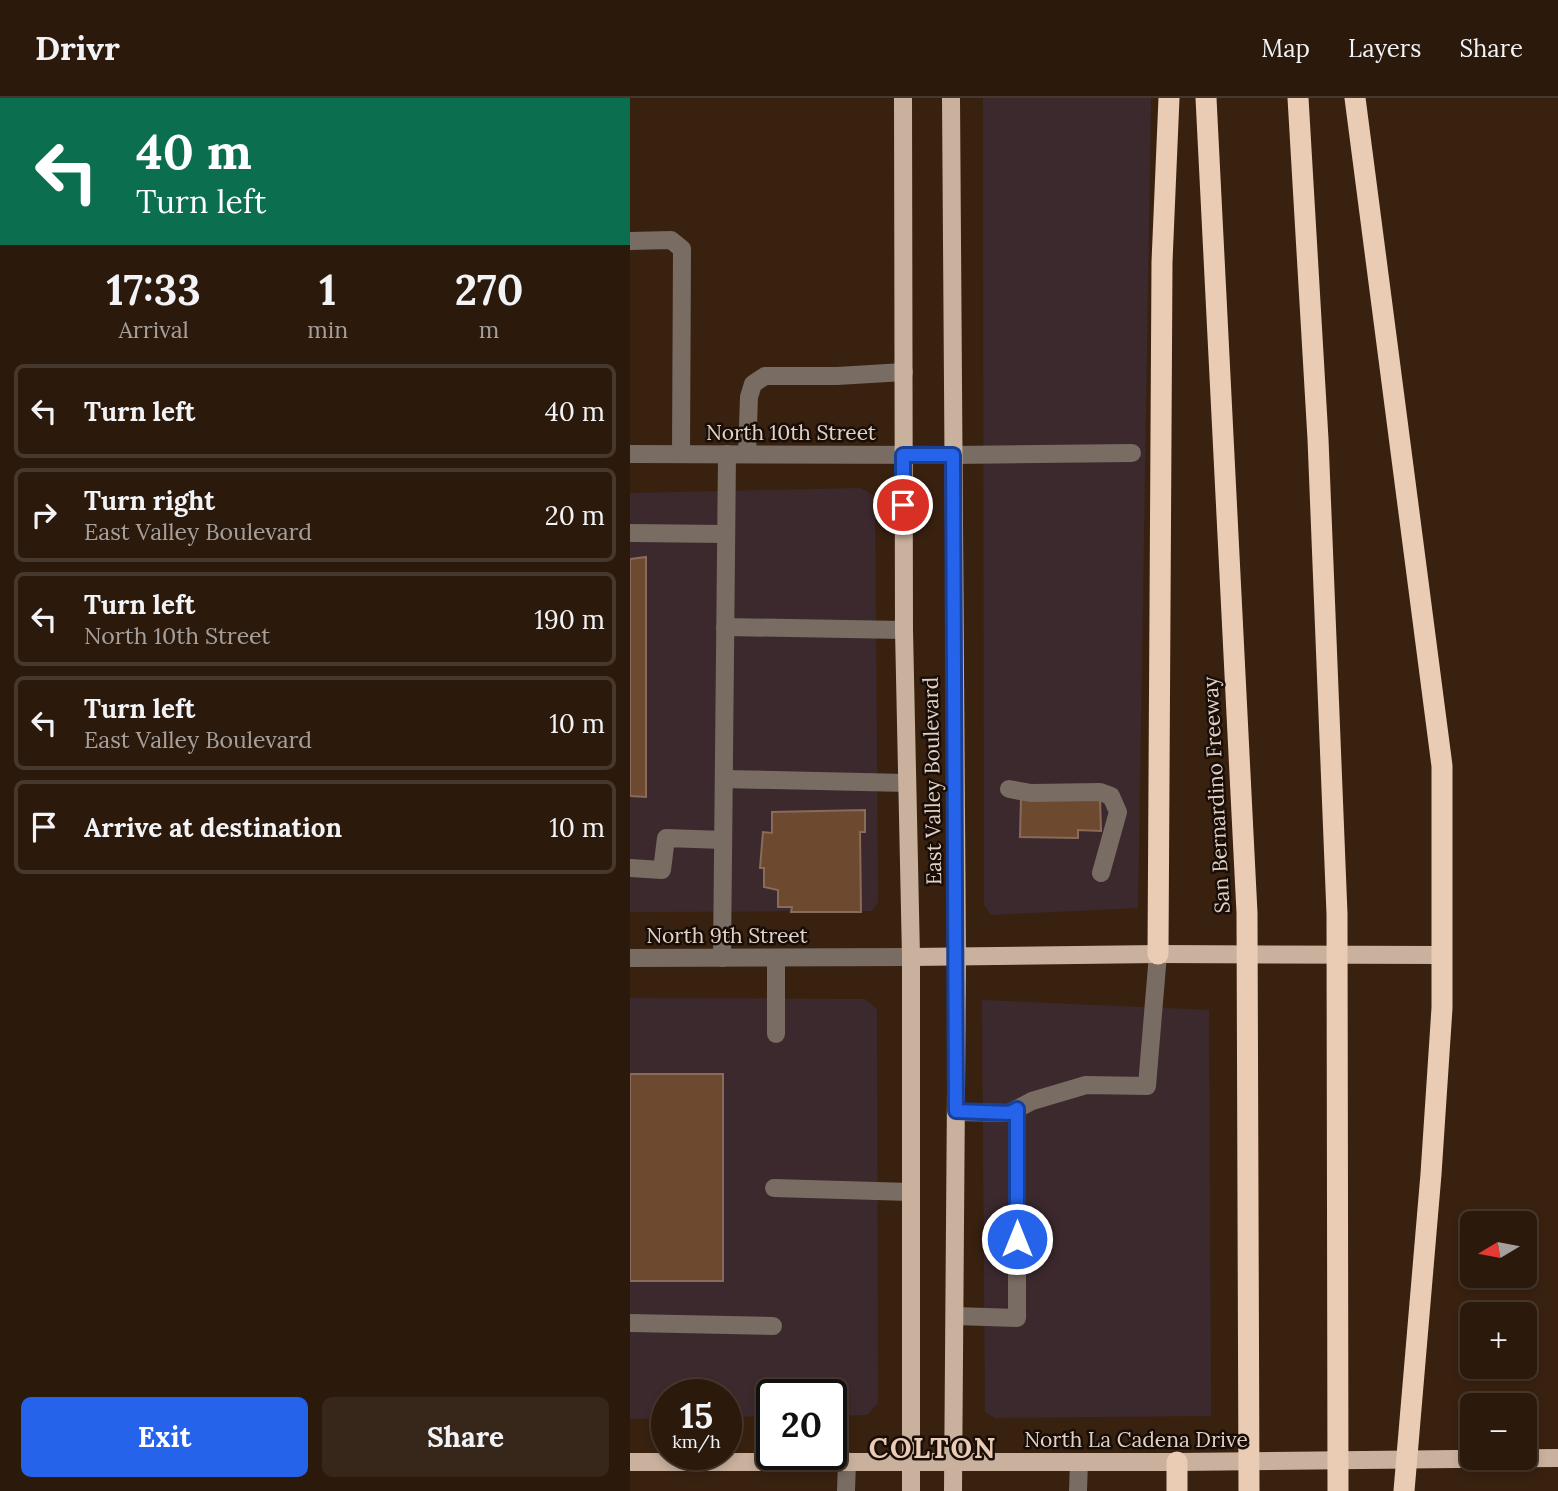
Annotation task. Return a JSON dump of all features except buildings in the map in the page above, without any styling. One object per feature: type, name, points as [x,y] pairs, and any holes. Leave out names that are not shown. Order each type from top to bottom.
[{"type":"highway","points":[[1158,954],[1162,262],[1169,98]]},
{"type":"highway","name":"San Bernardino Freeway","points":[[1206,98],[1247,913],[1249,1491]]},
{"type":"highway","points":[[1298,98],[1318,439],[1337,914],[1338,1491]]},
{"type":"highway","points":[[1354,98],[1442,766],[1442,1008],[1404,1490]]},
{"type":"highway","points":[[1177,1462],[1177,1491]]},
{"type":"main road","name":"East Valley Boulevard","points":[[903,98],[904,631],[911,957],[911,1491]]},
{"type":"main road","name":"East Valley Boulevard","points":[[951,98],[957,957],[953,1491]]},
{"type":"main road","points":[[911,957],[1440,955]]},
{"type":"main road","name":"North La Cadena Drive","points":[[630,1462],[756,1458]]},
{"type":"main road","name":"North La Cadena Drive","points":[[847,1461],[954,1463],[1558,1458]]},
{"type":"street","points":[[630,241],[671,240],[682,248],[681,454]]},
{"type":"street","points":[[747,454],[749,397],[753,384],[765,376],[904,372]]},
{"type":"street","name":"North 10th Street","points":[[630,454],[1132,453]]},
{"type":"street","points":[[722,958],[727,454]]},
{"type":"street","points":[[630,533],[726,534]]},
{"type":"street","points":[[725,627],[904,631]]},
{"type":"street","points":[[724,779],[907,783]]},
{"type":"street","points":[[1009,789],[1031,793],[1100,792],[1111,796],[1118,812],[1101,873]]},
{"type":"street","points":[[630,868],[662,870],[666,838],[723,840]]},
{"type":"street","points":[[956,1111],[1009,1113],[1032,1101],[1086,1085],[1147,1086],[1158,954]]},
{"type":"street","name":"North 9th Street","points":[[630,958],[911,957]]},
{"type":"street","points":[[776,958],[776,1034]]},
{"type":"street","points":[[955,1316],[1017,1318],[1017,1109]]},
{"type":"street","points":[[774,1188],[910,1192]]},
{"type":"street","points":[[630,1324],[773,1326]]},
{"type":"street","points":[[1078,1491],[1079,1462]]},
{"type":"street","points":[[846,1491],[847,1470]]},
{"type":"shaded area","points":[[983,98],[1151,98],[1138,908],[991,915],[984,905]]},
{"type":"shaded area","points":[[860,488],[875,496],[878,902],[872,911],[630,912],[630,493]]},
{"type":"shaded area","points":[[630,998],[865,999],[877,1009],[878,1403],[867,1415],[847,1416],[847,1379],[756,1379],[756,1416],[742,1417],[742,1379],[651,1379],[651,1418],[630,1419]]},
{"type":"shaded area","points":[[982,1000],[1209,1010],[1211,1416],[995,1418],[985,1412]]},
{"type":"district","name":"COLTON","points":[[933,1448]]},
{"type":"route","points":[[903,505],[903,455],[953,455],[956,1111],[1009,1113],[1017,1109],[1017,1239]]}]
